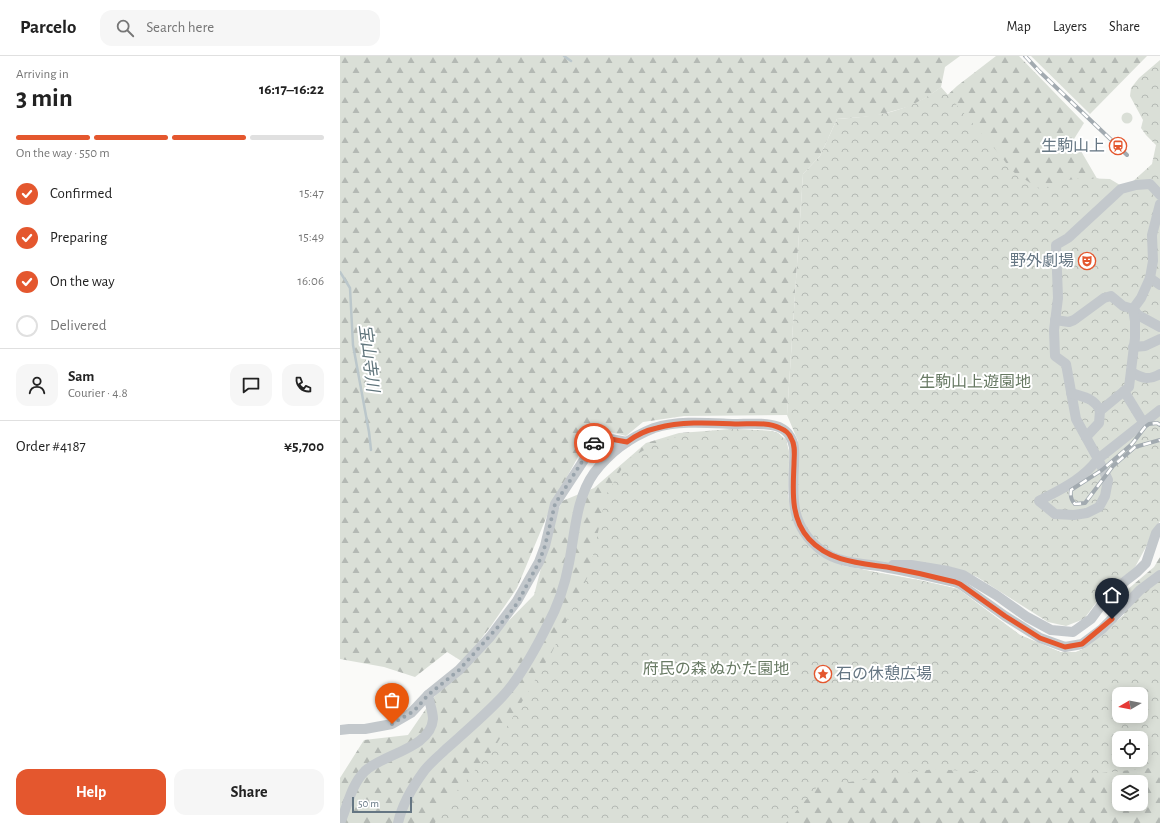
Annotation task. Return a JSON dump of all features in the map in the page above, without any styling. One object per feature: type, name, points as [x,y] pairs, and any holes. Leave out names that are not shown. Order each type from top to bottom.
[{"type":"street","points":[[1160,195],[1150,184],[1136,185],[1121,189],[1068,238],[1056,245],[1058,298],[1054,330],[1055,356],[1066,364],[1076,419],[1086,437],[1098,460],[1108,480],[1105,496],[1099,507],[1086,513],[1074,515],[1055,514],[1039,501],[1069,485],[1087,473],[1098,460],[1118,445],[1143,422],[1160,410]]},
{"type":"street","points":[[1100,410],[1129,387],[1135,338],[1135,320],[1133,309],[1141,298],[1150,278],[1153,261],[1152,235],[1160,204]]},
{"type":"street","points":[[1150,278],[1160,285]]},
{"type":"street","points":[[1056,320],[1069,322],[1074,320],[1104,298],[1111,296],[1123,306],[1133,309],[1138,315],[1160,327]]},
{"type":"street","points":[[1133,347],[1145,346],[1160,341]]},
{"type":"street","points":[[1131,372],[1141,378],[1153,379],[1160,374]]},
{"type":"street","points":[[1124,391],[1143,422]]},
{"type":"street","points":[[1071,393],[1092,400],[1100,410],[1099,423],[1086,437]]},
{"type":"street","points":[[398,823],[410,793],[424,770],[502,697],[518,676],[547,626],[560,599],[569,564],[581,499],[593,474],[611,455],[632,438],[656,428],[676,424],[755,424],[780,428],[787,431],[793,442],[794,448],[792,492],[793,506],[799,523],[808,539],[822,550],[845,561],[887,567],[955,582],[1040,638],[1065,647],[1082,644],[1102,629],[1140,590],[1160,574]]},
{"type":"street","points":[[340,730],[365,729],[392,724],[414,711],[428,695],[469,660],[518,602],[539,562],[545,546],[555,504],[596,440],[605,438],[627,442]]},
{"type":"street","points":[[887,567],[896,564],[911,565],[963,575],[996,594],[1027,618],[1051,630],[1073,632],[1091,619],[1111,592],[1146,563],[1156,533],[1160,528]]},
{"type":"street","points":[[340,823],[354,785],[366,770],[404,750],[424,737],[430,728],[433,718],[428,695]]},
{"type":"green space","points":[[340,56],[960,56],[945,67],[941,87],[911,106],[875,116],[837,119],[820,156],[803,174],[787,415],[684,416],[643,422],[626,436],[594,428],[552,504],[517,588],[491,626],[463,662],[447,652],[415,677],[384,667],[340,659]]},
{"type":"green space","points":[[996,56],[1019,56],[1084,123],[1074,139],[1106,194],[909,417],[940,102],[957,86]]},
{"type":"green space","points":[[1031,56],[1147,56],[1090,114]]},
{"type":"green space","name":"生駒山上遊園地","points":[[1160,60],[1160,521],[1134,569],[1107,588],[1084,619],[1066,626],[1048,622],[977,577],[951,567],[886,564],[851,559],[827,549],[815,539],[806,527],[799,512],[795,496],[798,441],[787,415],[803,174],[820,156],[837,119],[892,112],[916,103],[941,87],[1001,156],[1012,171],[1041,190],[1060,181],[1083,178],[1110,179],[1120,185],[1131,183],[1152,164],[1156,145],[1141,128],[1143,120],[1130,96],[1131,88],[1139,78]]},
{"type":"green space","points":[[1127,112],[1131,114],[1133,118],[1131,122],[1127,124],[1123,122],[1121,118],[1123,114]]},
{"type":"green space","name":"府民の森 ぬかた園地","points":[[734,429],[771,431],[778,433],[786,440],[789,452],[788,496],[790,510],[794,523],[812,549],[843,566],[958,589],[1020,635],[1060,652],[1076,652],[1084,649],[1124,615],[1121,595],[1154,567],[1160,557],[1160,823],[340,823],[340,778],[364,740],[408,735],[434,697],[534,595],[552,526],[562,501],[594,488],[646,443],[679,433]]},
{"type":"green space","name":"府民の森 ぬかた園地","points":[[734,429],[771,431],[778,433],[786,440],[789,452],[788,496],[790,510],[794,523],[812,549],[843,566],[958,589],[1020,635],[1060,652],[1076,652],[1084,649],[1124,615],[1152,587],[1160,583],[1160,767],[1063,777],[934,769],[817,787],[786,823],[435,823],[440,810],[493,750],[552,652],[589,574],[606,495],[627,460],[658,442],[694,433]]},
{"type":"waterway","name":"宝山寺川","points":[[564,56],[571,61]]},
{"type":"waterway","name":"宝山寺川","points":[[340,272],[350,288],[353,345],[371,450]]},
{"type":"railway","points":[[1025,56],[1127,155]]},
{"type":"railway","points":[[1160,425],[1157,423],[1149,424],[1132,444],[1102,470],[1071,490],[1071,496],[1075,504],[1085,503],[1113,466],[1135,447],[1160,440]]},
{"type":"way so far","points":[[392,724],[414,711],[428,695],[459,670],[490,637],[518,602],[539,562],[545,546],[555,504],[594,443]]},
{"type":"place","name":"生駒山上","points":[[1118,146]]},
{"type":"place","name":"野外劇場","points":[[1087,261]]},
{"type":"place","name":"石の休憩広場","points":[[823,674]]},
{"type":"route","points":[[594,443],[596,440],[605,438],[627,442],[632,438],[656,428],[676,424],[755,424],[780,428],[787,431],[793,442],[793,506],[799,523],[808,539],[832,556],[859,564],[887,567],[955,582],[1040,638],[1065,647],[1082,644],[1102,629],[1112,619]]}]
